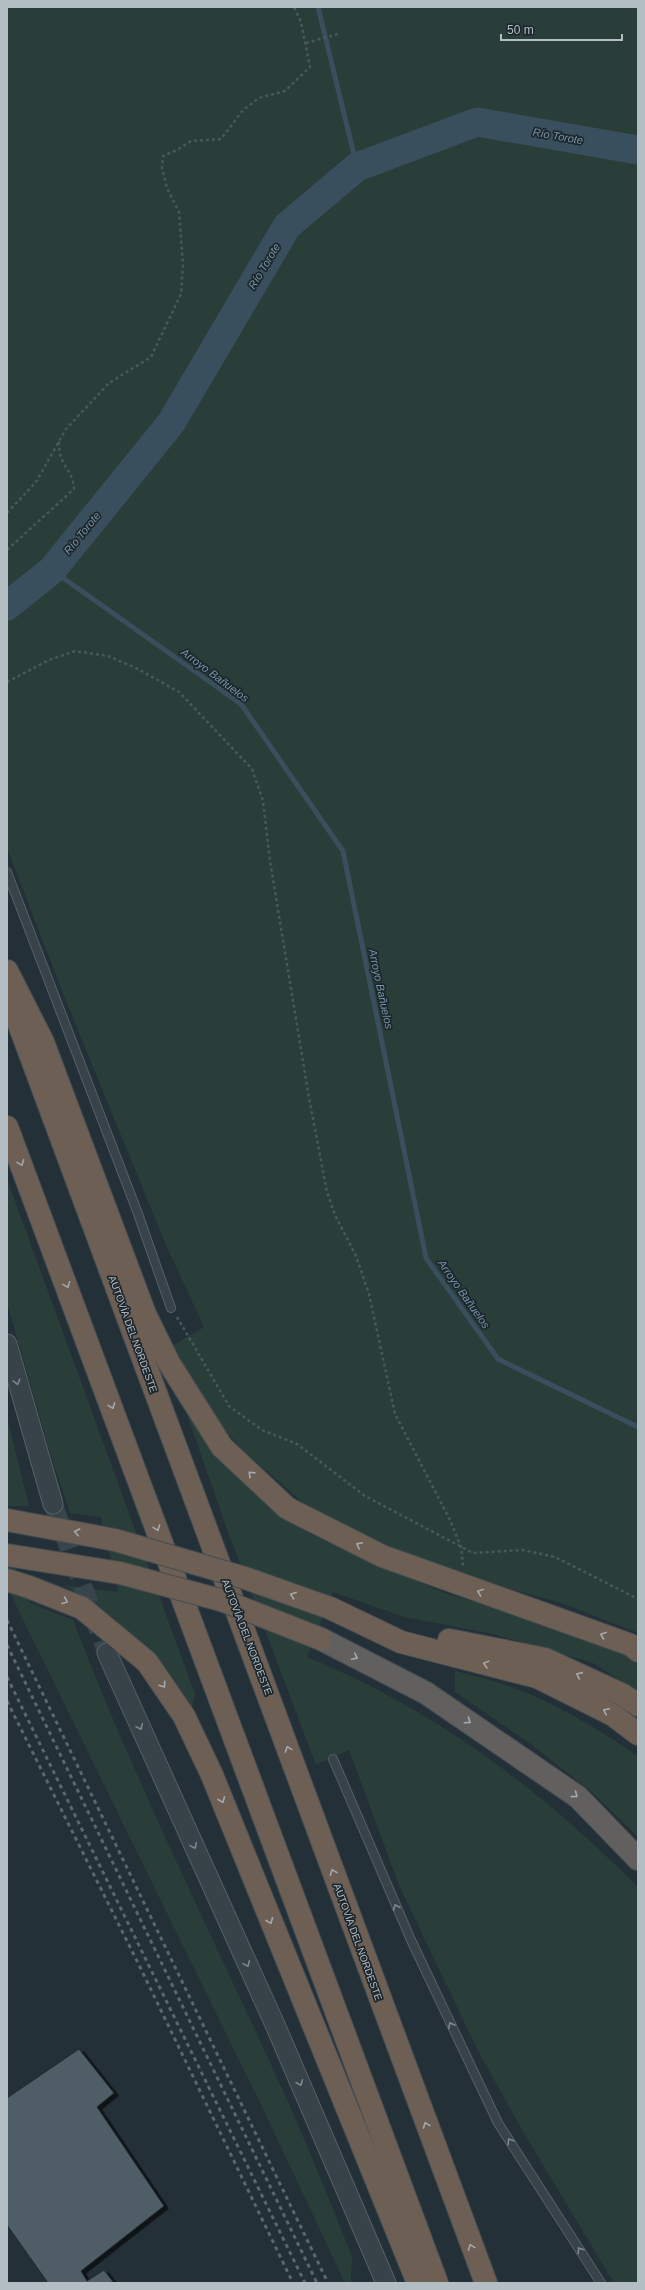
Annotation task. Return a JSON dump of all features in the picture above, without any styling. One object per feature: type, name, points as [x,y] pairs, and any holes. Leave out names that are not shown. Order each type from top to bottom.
[{"type":"highway","points":[[7,971],[43,1042],[145,1314],[168,1363],[222,1447],[287,1508],[382,1556],[631,1645],[638,1651]]},
{"type":"highway","name":"AUTOVÍA DEL NORDESTE","points":[[7,992],[486,2283]]},
{"type":"highway","points":[[7,1127],[437,2283]]},
{"type":"highway","points":[[8,1520],[115,1540],[245,1578],[330,1608],[460,1643],[545,1659],[623,1695],[638,1705]]},
{"type":"highway","points":[[11,1555],[120,1573],[224,1601],[321,1639],[426,1693],[572,1792],[638,1859]]},
{"type":"highway","points":[[7,1580],[82,1608],[147,1662],[184,1716],[212,1775],[418,2283]]},
{"type":"highway","points":[[330,1608],[401,1642],[537,1677],[613,1715],[638,1734]]},
{"type":"street","points":[[7,1344],[53,1504]]},
{"type":"street","points":[[107,1653],[276,2027],[386,2283]]},
{"type":"lane","points":[[7,872],[136,1211],[171,1308]]},
{"type":"lane","points":[[333,1759],[411,1940],[498,2123],[601,2283]]},
{"type":"path","points":[[7,513],[36,482],[66,429],[109,383],[152,357],[181,294],[183,265],[178,212],[167,188],[162,168],[163,156],[177,150],[191,141],[221,139],[232,123],[248,106],[259,98],[285,91],[310,67],[306,43],[294,7]]},
{"type":"path","points":[[306,43],[338,34]]},
{"type":"path","points":[[7,550],[74,488],[73,477],[65,468],[58,455],[59,440]]},
{"type":"path","points":[[7,682],[48,660],[75,651],[108,656],[138,669],[179,692],[252,769],[263,801],[270,861],[307,1083],[327,1192],[335,1215],[356,1256],[370,1294],[395,1414],[450,1520],[461,1547],[464,1586]]},
{"type":"path","points":[[171,1308],[229,1406],[262,1430],[297,1444],[365,1496],[473,1553],[523,1550],[555,1557],[638,1599]]},
{"type":"green space","points":[[7,7],[638,7],[638,1633],[561,1603],[441,1570],[320,1517],[243,1451],[200,1400],[170,1347],[204,1327],[165,1243],[64,996],[7,848]]},
{"type":"green space","points":[[7,1179],[195,1694],[192,1707],[150,1655],[114,1618],[64,1585],[118,1592],[101,1517],[70,1513],[52,1459],[7,1303]]},
{"type":"green space","points":[[184,1406],[264,1499],[305,1531],[357,1556],[447,1594],[554,1624],[621,1651],[638,1661],[638,1692],[593,1663],[493,1634],[404,1617],[333,1592],[307,1657],[354,1678],[399,1702],[443,1727],[484,1755],[563,1817],[638,1887],[638,2283],[614,2283],[525,2135],[478,2051],[399,1885],[349,1750],[316,1765],[228,1532]]},
{"type":"green space","points":[[7,1418],[29,1506],[7,1506]]},
{"type":"green space","points":[[7,1548],[30,1603],[73,1620],[148,1800],[285,2095],[311,2155],[352,2256],[351,2283],[345,2283],[264,2111],[7,1587]]},
{"type":"green space","points":[[455,1671],[506,1685],[551,1704],[573,1715],[638,1756],[638,1837],[593,1793],[528,1742],[455,1692]]},
{"type":"building","points":[[79,2049],[114,2093],[97,2107],[164,2206],[81,2271],[87,2281],[104,2270],[114,2283],[48,2283],[7,2225],[7,2098]]},
{"type":"waterway","points":[[318,7],[357,167]]},
{"type":"waterway","name":"Río Torote","points":[[7,606],[52,570],[171,423],[287,226],[357,167],[477,122],[638,150]]},
{"type":"waterway","name":"Arroyo Bañuelos","points":[[52,570],[241,704],[343,851],[426,1258],[498,1359],[638,1427]]},
{"type":"tunnel","points":[[53,1504],[107,1653]]},
{"type":"railway","points":[[7,1620],[328,2283]]},
{"type":"railway","points":[[7,1645],[317,2283]]},
{"type":"railway","points":[[7,1677],[305,2283]]},
{"type":"railway","points":[[7,1701],[139,1965],[293,2283]]}]
